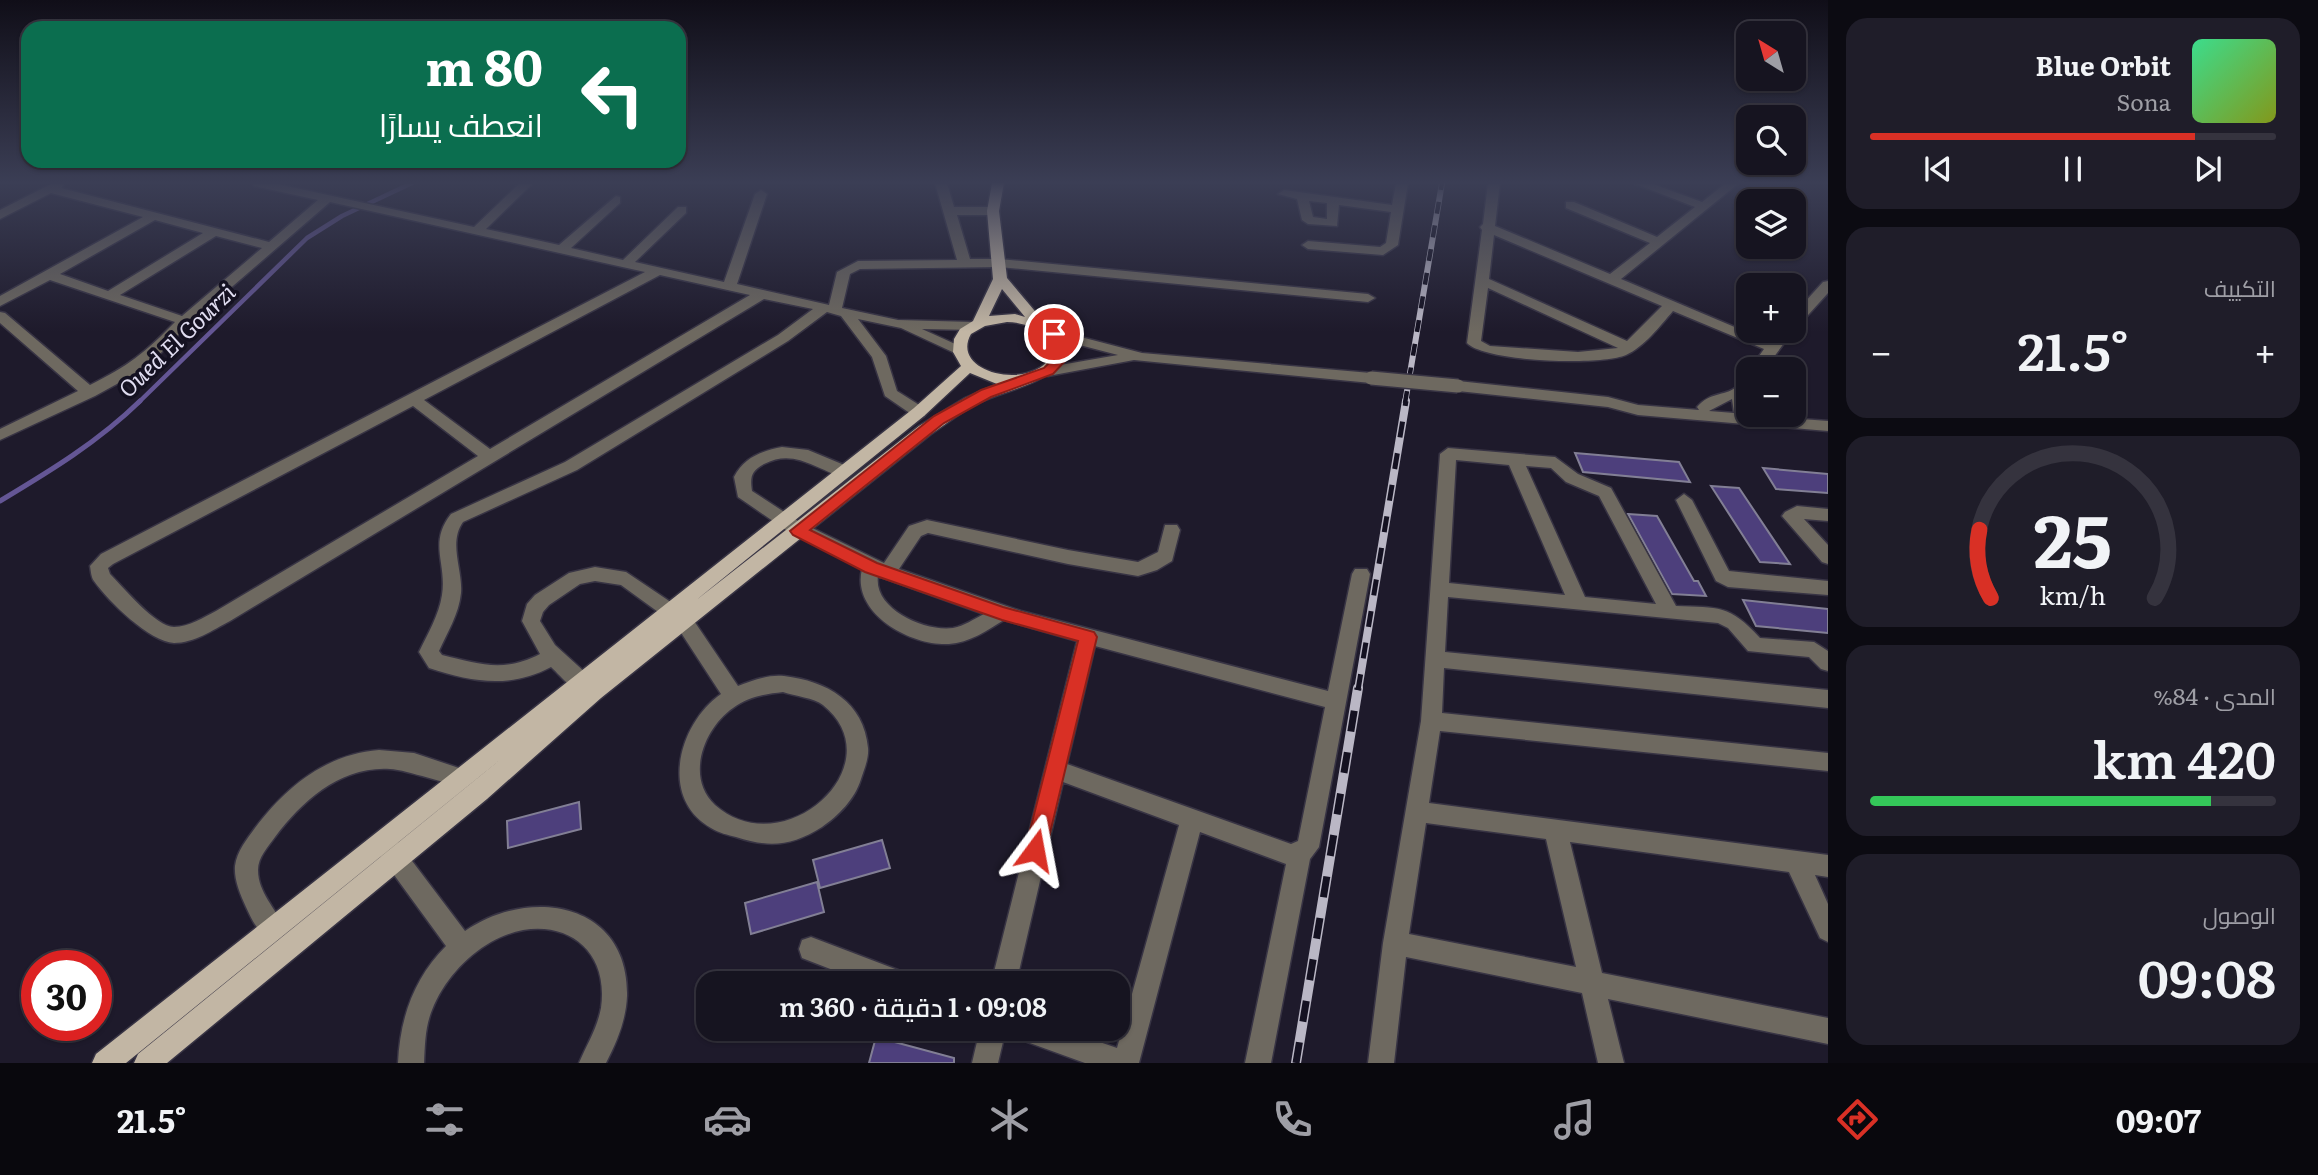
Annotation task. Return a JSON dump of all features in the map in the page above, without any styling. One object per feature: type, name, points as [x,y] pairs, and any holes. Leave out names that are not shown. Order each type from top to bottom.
[{"type":"main road","points":[[995,233],[1000,279],[977,324],[960,341],[964,358],[983,374],[1000,379],[1019,380]]},
{"type":"main road","points":[[147,1063],[390,849],[460,778],[588,687],[790,526],[939,420],[986,393],[1048,371],[1059,360],[1061,347],[1054,334],[1039,324],[1000,279]]},
{"type":"main road","points":[[977,324],[1015,318],[1039,324]]},
{"type":"main road","points":[[790,526],[843,471],[919,412],[964,358]]},
{"type":"main road","points":[[106,1063],[272,928],[479,792],[588,687]]},
{"type":"street","points":[[0,302],[124,233]]},
{"type":"street","points":[[110,295],[212,233]]},
{"type":"street","points":[[215,233],[270,246]]},
{"type":"street","points":[[0,435],[124,375],[148,358],[184,321],[286,233]]},
{"type":"street","points":[[484,233],[898,324],[977,324]]},
{"type":"street","points":[[561,250],[580,233]]},
{"type":"street","points":[[626,264],[659,233]]},
{"type":"street","points":[[729,287],[748,233]]},
{"type":"street","points":[[956,233],[965,263]]},
{"type":"street","points":[[1308,245],[1383,251],[1392,245],[1394,233]]},
{"type":"street","points":[[1485,233],[1474,343],[1487,350],[1615,355],[1628,347],[1670,306]]},
{"type":"street","points":[[1499,233],[1771,347]]},
{"type":"street","points":[[1637,233],[1660,242]]},
{"type":"street","points":[[1611,280],[1671,233]]},
{"type":"street","points":[[554,656],[532,669],[503,677],[436,662],[431,658],[429,652],[447,611],[452,590],[447,541],[450,526],[457,518],[571,466],[783,338],[835,310],[844,272],[851,266],[999,263],[1367,298]]},
{"type":"street","points":[[658,271],[107,559],[99,566],[101,577],[160,632],[173,635],[186,633],[223,617],[488,456],[762,295]]},
{"type":"street","points":[[49,275],[184,321]]},
{"type":"street","points":[[1481,280],[1628,347]]},
{"type":"street","points":[[1806,309],[1828,285]]},
{"type":"street","points":[[835,310],[879,356],[890,393],[919,412]]},
{"type":"street","points":[[0,316],[7,331],[90,393]]},
{"type":"street","points":[[1570,320],[1590,356]]},
{"type":"street","points":[[898,324],[964,358]]},
{"type":"street","points":[[1054,334],[1142,357],[1608,402],[1638,410],[1736,413]]},
{"type":"street","points":[[1764,357],[1775,343]]},
{"type":"street","points":[[1048,371],[1142,357]]},
{"type":"street","points":[[1705,407],[1736,390]]},
{"type":"street","points":[[1608,402],[1632,399],[1736,412]]},
{"type":"street","points":[[415,400],[488,456]]},
{"type":"street","points":[[1806,415],[1828,417]]},
{"type":"street","points":[[1806,423],[1828,426]]},
{"type":"street","points":[[843,471],[792,450],[774,452],[749,466],[742,477],[744,493],[790,526],[879,570],[1002,613],[1338,702]]},
{"type":"street","points":[[1381,1063],[1395,943],[1419,812],[1431,722],[1442,589],[1448,454],[1555,463],[1572,478],[1605,492],[1670,613]]},
{"type":"street","points":[[1514,458],[1578,603]]},
{"type":"street","points":[[1684,500],[1722,576],[1728,580],[1828,588]]},
{"type":"street","points":[[1828,514],[1797,512],[1791,516],[1828,557]]},
{"type":"street","points":[[1002,613],[952,636],[914,630],[898,622],[876,600],[868,582],[915,531],[927,526],[1068,558],[1138,569],[1166,556],[1171,530]]},
{"type":"street","points":[[588,687],[540,640],[531,621],[534,609],[542,600],[575,578],[596,574],[626,579],[676,615],[734,697]]},
{"type":"street","points":[[1054,769],[1291,855],[1300,853],[1308,847],[1362,574]]},
{"type":"street","points":[[1442,589],[1720,616],[1735,623],[1755,645],[1814,650],[1828,663]]},
{"type":"street","points":[[1006,971],[1088,637]]},
{"type":"street","points":[[1437,659],[1828,699]]},
{"type":"street","points":[[766,685],[799,685],[815,690],[841,706],[856,732],[858,763],[845,793],[834,807],[802,827],[765,834],[729,827],[703,806],[690,778],[692,746],[707,718],[734,697],[766,685]]},
{"type":"street","points":[[1431,722],[1828,762]]},
{"type":"street","points":[[272,928],[255,901],[248,880],[247,866],[250,853],[283,808],[296,795],[350,765],[365,761],[421,763],[460,778]]},
{"type":"street","points":[[1419,812],[1828,866]]},
{"type":"street","points":[[1060,1041],[1124,1063],[1192,819]]},
{"type":"street","points":[[1555,829],[1611,1063]]},
{"type":"street","points":[[390,849],[462,947]]},
{"type":"street","points":[[1258,1063],[1300,853]]},
{"type":"street","points":[[1796,861],[1828,930]]},
{"type":"street","points":[[411,1063],[413,1025],[420,1003],[445,963],[462,947],[501,925],[531,918],[559,919],[576,925],[602,948],[610,965],[615,1004],[610,1026],[592,1063]]},
{"type":"street","points":[[1395,943],[1828,1031]]},
{"type":"street","points":[[811,949],[868,971]]},
{"type":"street","points":[[985,1063],[990,1041]]},
{"type":"building","points":[[1575,453],[1679,462],[1690,482],[1583,472]]},
{"type":"building","points":[[1763,468],[1828,474],[1828,493],[1776,489]]},
{"type":"building","points":[[1711,486],[1739,488],[1790,564],[1760,562]]},
{"type":"building","points":[[1628,514],[1657,516],[1694,581],[1698,581],[1706,596],[1672,594]]},
{"type":"building","points":[[1743,600],[1828,609],[1828,633],[1756,626]]},
{"type":"building","points":[[579,802],[581,829],[508,848],[507,821]]},
{"type":"building","points":[[882,840],[890,868],[820,888],[813,860]]},
{"type":"building","points":[[817,882],[824,912],[751,934],[745,903]]},
{"type":"building","points":[[875,1041],[891,1041],[954,1058],[954,1063],[869,1063]]},
{"type":"waterway","name":"Oued El Gourzi","points":[[138,403],[316,233]]},
{"type":"waterway","name":"Oued El Gourzi","points":[[0,501],[90,443],[140,401]]},
{"type":"railway","points":[[1405,403],[1434,233]]},
{"type":"railway","points":[[1358,690],[1406,401]]},
{"type":"railway","points":[[1296,1063],[1358,688]]},
{"type":"route","points":[[1035,850],[1088,637],[1002,613],[871,567],[798,531],[954,410],[986,393],[1048,371],[1059,360],[1061,347],[1054,334]]}]
